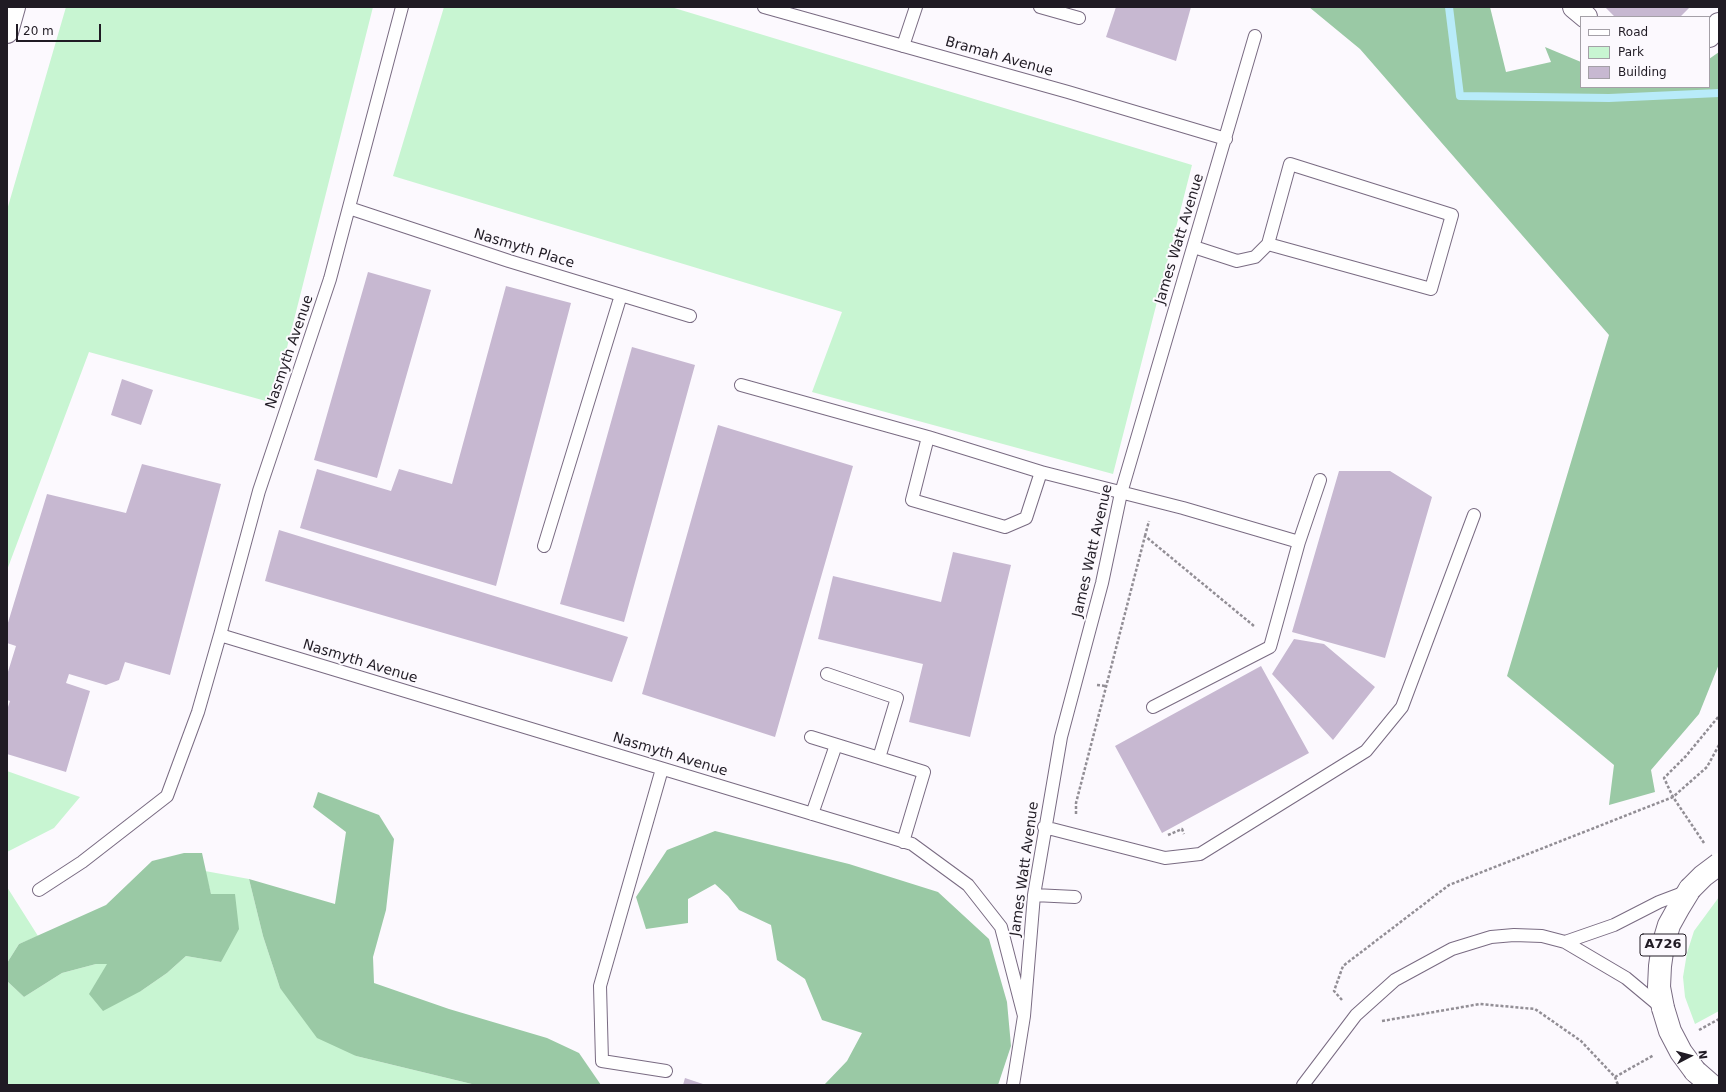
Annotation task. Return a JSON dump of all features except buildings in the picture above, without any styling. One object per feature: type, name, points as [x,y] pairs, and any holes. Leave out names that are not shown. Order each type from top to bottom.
[{"type":"main road","points":[[7,32],[14,7]]},
{"type":"main road","points":[[1574,7],[1585,16]]},
{"type":"main road","points":[[1710,35],[1719,24]]},
{"type":"main road","name":"A726","points":[[1703,1078],[1681,1052],[1670,1031],[1663,1008],[1660,980],[1663,945],[1672,919],[1690,889],[1703,876],[1713,855]]},
{"type":"lane","name":"Nasmyth Avenue","points":[[402,7],[330,279],[259,491],[220,635],[912,844],[968,884],[1000,927],[1024,1016]]},
{"type":"lane","name":"Bramah Avenue","points":[[764,7],[1226,139]]},
{"type":"lane","points":[[903,46],[916,7]]},
{"type":"lane","points":[[1040,7],[1079,18]]},
{"type":"lane","name":"James Watt Avenue","points":[[1013,1085],[1024,1016],[1034,895],[1044,827],[1061,737],[1102,583],[1121,493],[1256,36]]},
{"type":"lane","points":[[1194,247],[1237,261],[1254,257],[1268,244],[1290,164],[1452,216],[1431,289],[1268,244]]},
{"type":"lane","name":"Nasmyth Place","points":[[349,208],[690,316]]},
{"type":"lane","points":[[544,546],[621,295]]},
{"type":"lane","points":[[741,385],[928,437],[1041,472],[1183,508],[1299,542]]},
{"type":"lane","points":[[928,437],[912,500],[1005,527],[1026,518],[1041,472]]},
{"type":"lane","points":[[1153,707],[1270,647],[1299,542],[1320,480]]},
{"type":"lane","points":[[1044,827],[1165,858],[1200,854],[1366,750],[1402,707],[1474,515]]},
{"type":"lane","points":[[39,890],[82,862],[167,796],[198,712],[220,635]]},
{"type":"lane","points":[[827,674],[897,698],[879,758]]},
{"type":"lane","points":[[811,737],[924,772],[903,842]]},
{"type":"lane","points":[[812,814],[836,745]]},
{"type":"lane","points":[[662,769],[600,986],[602,1061],[666,1071]]},
{"type":"lane","points":[[1565,942],[1614,925],[1659,902],[1690,889]]},
{"type":"lane","points":[[1034,895],[1075,897]]},
{"type":"lane","points":[[1303,1085],[1356,1015],[1395,980],[1452,949],[1464,944],[1491,937],[1514,934],[1542,936],[1565,942],[1626,978],[1663,1008]]},
{"type":"path","points":[[1713,855],[1673,797],[1664,778],[1686,756],[1719,716]]},
{"type":"path","points":[[1618,1085],[1615,1077],[1580,1040],[1534,1010],[1480,1004],[1372,1023],[1356,1015],[1334,991],[1343,966],[1449,885],[1673,797],[1707,768],[1719,745]]},
{"type":"green space","points":[[66,7],[373,7],[273,403],[89,352],[7,570],[7,210]]},
{"type":"green space","points":[[444,7],[671,7],[1192,165],[1113,474],[812,392],[842,312],[393,176]]},
{"type":"green space","points":[[1309,7],[1490,7],[1506,72],[1551,62],[1545,47],[1580,62],[1580,88],[1710,88],[1710,58],[1719,52],[1719,664],[1699,714],[1651,770],[1655,792],[1609,805],[1614,765],[1507,676],[1609,335],[1360,49]]},
{"type":"green space","points":[[7,771],[80,797],[54,828],[7,852]]},
{"type":"green space","points":[[318,792],[379,815],[394,839],[386,910],[373,957],[374,983],[449,1009],[547,1038],[579,1053],[601,1085],[476,1085],[356,1056],[317,1038],[280,988],[263,936],[249,879],[335,904],[346,832],[313,807]]},
{"type":"green space","points":[[715,831],[849,864],[938,892],[989,939],[1007,1002],[1011,1046],[998,1085],[824,1085],[847,1061],[862,1033],[822,1020],[805,979],[777,960],[771,925],[739,910],[728,896],[715,884],[688,899],[688,923],[646,929],[636,897],[667,850]]},
{"type":"green space","points":[[184,853],[202,853],[211,894],[235,894],[239,929],[221,962],[186,956],[167,973],[141,991],[103,1011],[89,994],[107,964],[96,964],[62,973],[24,997],[7,981],[7,963],[19,944],[106,905],[152,861]]},
{"type":"green space","points":[[205,871],[249,879],[263,936],[280,988],[356,1056],[476,1085],[7,1085],[7,981],[24,997],[62,973],[96,964],[108,964],[141,991],[167,973],[186,956],[221,962],[235,894],[211,894]]},
{"type":"green space","points":[[7,887],[38,936],[19,944],[7,963]]},
{"type":"green space","points":[[1719,897],[1719,1011],[1695,1024],[1685,997],[1683,977],[1687,953],[1694,931]]},
{"type":"waterway","points":[[1449,7],[1460,96],[1609,98],[1719,93]]}]
